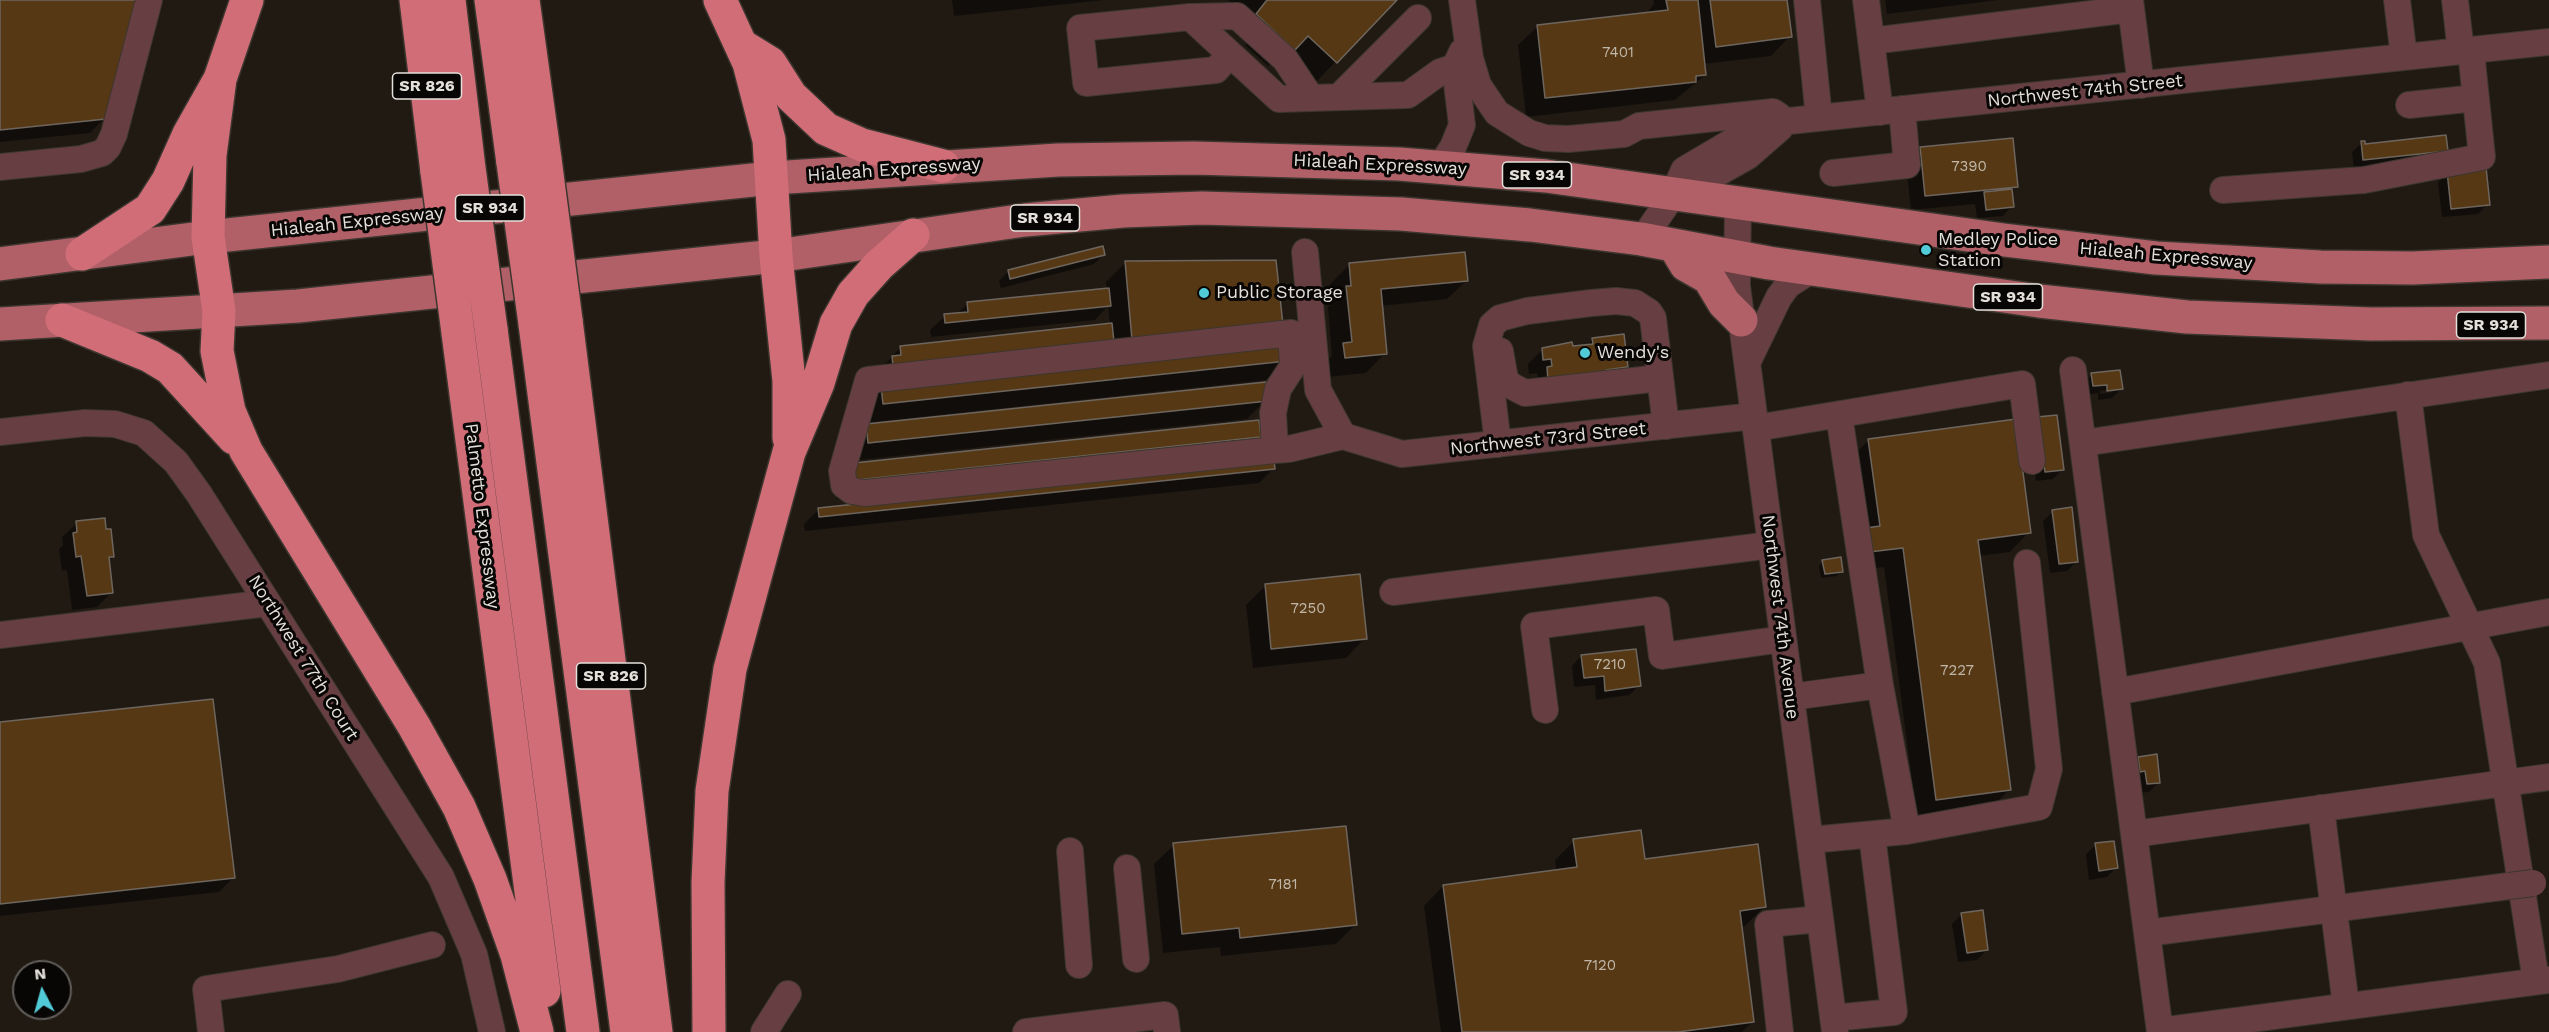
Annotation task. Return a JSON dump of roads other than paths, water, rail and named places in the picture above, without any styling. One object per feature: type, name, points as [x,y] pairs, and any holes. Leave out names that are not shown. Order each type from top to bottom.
[{"type":"highway","points":[[82,254],[150,209],[168,181],[189,134],[220,79],[247,0]]},
{"type":"highway","name":"Palmetto Expressway","points":[[416,0],[550,1032]]},
{"type":"highway","points":[[449,0],[583,1032]]},
{"type":"highway","points":[[492,0],[513,163],[550,322],[627,1032]]},
{"type":"highway","name":"SR 826","points":[[523,0],[545,159],[550,322],[656,1032]]},
{"type":"highway","points":[[720,0],[742,45],[764,114],[772,178],[776,256],[789,381],[789,452]]},
{"type":"highway","points":[[742,45],[770,63],[796,103],[826,129],[862,145],[943,166]]},
{"type":"highway","points":[[220,79],[210,155],[208,237],[219,311],[218,351],[227,401],[246,451],[414,726],[459,807],[490,879],[517,955],[537,1032]]},
{"type":"highway","points":[[709,1032],[708,883],[712,791],[730,669],[789,452],[818,383],[836,324],[853,294],[879,265],[913,235]]},
{"type":"highway","points":[[62,320],[150,356],[170,368],[246,451]]},
{"type":"main road","name":"Hialeah Expressway","points":[[208,237],[772,178],[1058,160],[1194,158],[1440,166],[1546,176],[2004,240],[2156,258],[2320,267],[2413,268],[2549,262]]},
{"type":"main road","name":"SR 934","points":[[62,320],[298,306],[776,256],[913,235],[1095,213],[1222,208],[1438,217],[1659,242],[1813,269],[2039,301],[2187,317],[2371,324],[2549,323]]},
{"type":"main road","name":"SR 934","points":[[82,254],[208,237]]},
{"type":"main road","points":[[1659,242],[1686,265],[1709,278],[1724,303],[1741,320]]},
{"type":"main road","points":[[0,264],[82,254]]},
{"type":"main road","points":[[0,324],[62,320]]},
{"type":"street","points":[[0,167],[81,159],[102,153],[108,147],[114,134],[148,0]]},
{"type":"street","points":[[1440,166],[1453,147],[1462,125],[1455,67],[1467,37],[1462,0]]},
{"type":"street","points":[[1807,0],[1819,117]]},
{"type":"street","points":[[1833,173],[1907,165],[1871,40],[1866,0]]},
{"type":"street","points":[[2397,0],[2404,57]]},
{"type":"street","points":[[2223,190],[2364,180],[2482,157],[2476,98],[2456,0]]},
{"type":"street","points":[[1871,40],[2130,4],[2141,85]]},
{"type":"street","points":[[1230,54],[1216,70],[1086,83],[1080,27],[1190,17],[1237,16],[1286,59],[1311,98]]},
{"type":"street","points":[[1190,17],[1279,99],[1408,95],[1440,72],[1455,67]]},
{"type":"street","points":[[1339,97],[1418,18]]},
{"type":"street","name":"Northwest 74th Street","points":[[1467,37],[1478,85],[1491,106],[1508,122],[1521,130],[1545,138],[1568,139],[1624,134],[1640,126],[1773,112],[1781,127],[1819,117],[2549,42]]},
{"type":"street","points":[[2409,105],[2476,98]]},
{"type":"street","points":[[1659,242],[1674,193],[1684,170],[1745,135],[1781,127]]},
{"type":"street","points":[[1674,193],[1709,178],[1748,156],[1781,127]]},
{"type":"street","name":"Northwest 74th Street","points":[[1624,134],[1638,139],[1745,135]]},
{"type":"street","name":"Northwest 74th Avenue","points":[[1738,202],[1736,256],[1741,320],[1834,1025]]},
{"type":"street","points":[[1275,450],[1273,412],[1278,389],[1293,366],[1291,333],[868,381],[842,471],[844,485],[852,491],[865,493],[1275,450],[1343,436],[1318,390],[1305,252]]},
{"type":"street","points":[[1747,363],[1779,297],[1788,285],[1813,269]]},
{"type":"street","points":[[1498,444],[1486,346],[1492,325],[1500,318],[1519,314],[1616,301],[1635,303],[1649,312],[1653,318],[1666,426]]},
{"type":"street","points":[[1519,314],[1507,325],[1499,342],[1502,373],[1516,390],[1525,393],[1660,378]]},
{"type":"street","points":[[2073,370],[2160,1031],[2543,980],[2506,783],[2487,663],[2426,535],[2408,395]]},
{"type":"street","points":[[2083,443],[2549,375]]},
{"type":"street","name":"Northwest 73rd Street","points":[[1343,436],[1402,454],[1666,426],[1839,415],[2022,384],[2032,461]]},
{"type":"street","points":[[1839,415],[1880,684],[1908,831]]},
{"type":"street","name":"Northwest 77th Court","points":[[0,432],[100,423],[127,426],[144,433],[162,447],[186,475],[441,877],[474,954],[492,1032]]},
{"type":"street","points":[[1393,592],[1771,545]]},
{"type":"street","points":[[1810,840],[1908,831],[2039,807],[2049,769],[2027,563]]},
{"type":"street","points":[[0,635],[268,603]]},
{"type":"street","points":[[1545,710],[1534,626],[1656,610],[1662,656],[1783,639]]},
{"type":"street","points":[[2115,692],[2549,612]]},
{"type":"street","points":[[1791,697],[1880,684]]},
{"type":"street","points":[[2134,834],[2549,777]]},
{"type":"street","points":[[2321,808],[2346,1006]]},
{"type":"street","points":[[1834,1025],[1894,1012],[1872,834]]},
{"type":"street","points":[[1070,851],[1079,965]]},
{"type":"street","points":[[1127,868],[1136,959]]},
{"type":"street","points":[[2147,933],[2531,883]]},
{"type":"street","points":[[1780,1032],[1768,924],[1820,919]]},
{"type":"street","points":[[211,1032],[206,989],[338,969],[432,945]]},
{"type":"street","points":[[764,1032],[788,994]]},
{"type":"street","points":[[1026,1032],[1165,1015],[1167,1032]]},
{"type":"place","name":"Medley Police Station","points":[[1926,250]]},
{"type":"place","name":"Public Storage","points":[[1204,293]]},
{"type":"place","name":"Wendy's","points":[[1585,353]]}]
